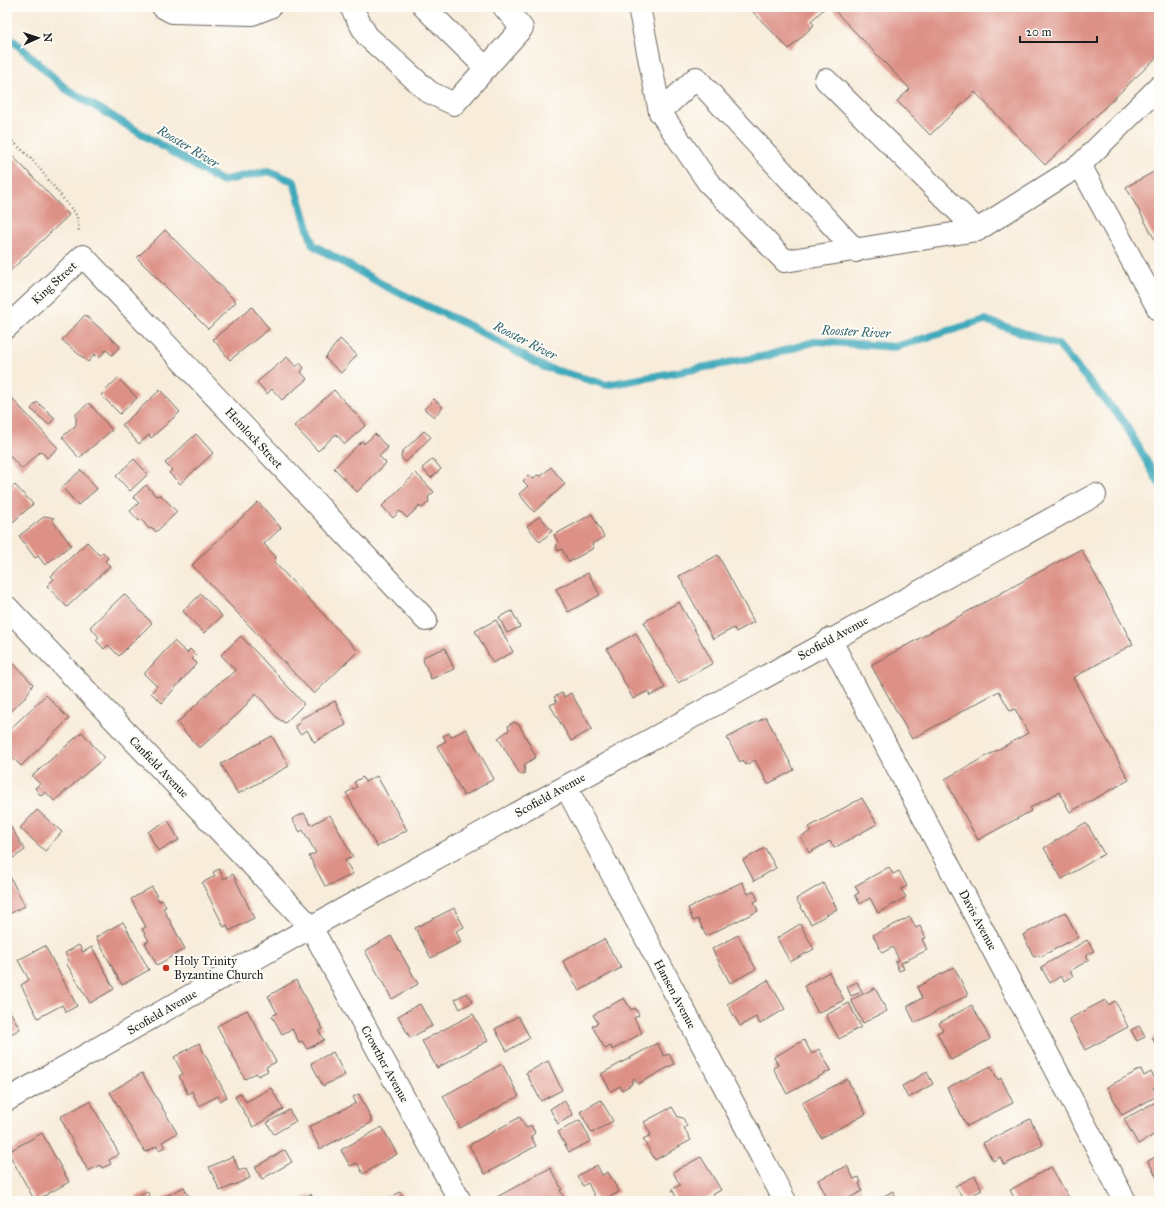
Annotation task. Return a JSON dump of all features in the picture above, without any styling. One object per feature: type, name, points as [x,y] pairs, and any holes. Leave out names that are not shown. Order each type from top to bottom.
[{"type":"street","points":[[163,7],[172,12],[252,14],[270,7]]},
{"type":"street","points":[[351,7],[367,36],[429,92],[454,104],[522,28],[504,7]]},
{"type":"street","points":[[424,7],[486,68]]},
{"type":"street","points":[[639,7],[660,112],[708,182],[784,261],[856,251],[977,230],[1080,165],[1159,87]]},
{"type":"street","points":[[660,112],[696,78],[856,251]]},
{"type":"street","points":[[826,80],[977,230]]},
{"type":"street","points":[[1080,165],[1159,310]]},
{"type":"street","name":"King Street","points":[[7,327],[83,256]]},
{"type":"street","name":"Hemlock Street","points":[[83,256],[426,620]]},
{"type":"street","name":"Scofield Avenue","points":[[7,1100],[311,927],[566,787],[830,639],[1095,495]]},
{"type":"street","name":"Canfield Avenue","points":[[7,607],[311,927]]},
{"type":"street","name":"Davis Avenue","points":[[830,639],[1125,1201]]},
{"type":"street","name":"Hansen Avenue","points":[[566,787],[785,1201]]},
{"type":"street","name":"Crowther Avenue","points":[[311,927],[460,1201]]},
{"type":"path","points":[[7,136],[32,159],[77,216],[78,228]]},
{"type":"building","points":[[748,7],[826,7],[811,21],[814,25],[789,49]]},
{"type":"building","points":[[831,7],[1159,7],[1159,55],[1045,165],[975,92],[930,135],[897,101],[910,89]]},
{"type":"building","points":[[7,150],[69,215],[7,274]]},
{"type":"building","points":[[1159,169],[1159,247],[1126,187]]},
{"type":"building","points":[[165,230],[236,302],[208,329],[137,258]]},
{"type":"building","points":[[252,307],[269,329],[230,360],[213,339]]},
{"type":"building","points":[[85,315],[120,346],[112,355],[106,350],[99,358],[95,354],[88,362],[62,340]]},
{"type":"building","points":[[340,339],[357,355],[341,373],[325,358]]},
{"type":"building","points":[[287,357],[296,367],[300,363],[304,368],[301,372],[307,379],[282,400],[272,389],[267,394],[257,382]]},
{"type":"building","points":[[118,378],[137,398],[120,414],[101,395]]},
{"type":"building","points":[[160,390],[180,412],[151,438],[149,435],[139,444],[122,425]]},
{"type":"building","points":[[334,390],[366,425],[345,444],[336,434],[318,451],[294,426]]},
{"type":"building","points":[[7,393],[58,448],[47,458],[41,451],[22,469],[7,453]]},
{"type":"building","points":[[434,399],[443,407],[434,417],[424,409]]},
{"type":"building","points":[[37,402],[55,418],[49,425],[31,409]]},
{"type":"building","points":[[89,403],[112,430],[79,458],[62,437],[76,425],[76,414]]},
{"type":"building","points":[[424,431],[431,437],[406,462],[401,458],[402,452]]},
{"type":"building","points":[[196,434],[213,453],[180,484],[169,473],[172,470],[165,463]]},
{"type":"building","points":[[375,434],[388,448],[379,456],[386,463],[357,492],[334,468],[362,441],[364,444]]},
{"type":"building","points":[[134,459],[148,474],[130,491],[116,476]]},
{"type":"building","points":[[433,459],[441,469],[431,478],[422,468]]},
{"type":"building","points":[[551,467],[565,484],[534,512],[519,494],[528,486],[523,481],[529,475],[533,479],[537,475],[541,476]]},
{"type":"building","points":[[81,470],[97,489],[78,505],[62,487]]},
{"type":"building","points":[[416,473],[434,492],[428,497],[429,502],[422,508],[419,506],[407,518],[400,511],[393,518],[382,506]]},
{"type":"building","points":[[15,485],[33,504],[13,522],[7,515],[7,493]]},
{"type":"building","points":[[146,485],[156,496],[161,495],[177,512],[156,532],[153,528],[149,529],[141,519],[139,521],[130,511],[139,503],[133,497]]},
{"type":"building","points":[[258,502],[281,528],[264,544],[276,557],[274,562],[358,651],[314,694],[192,565]]},
{"type":"building","points":[[592,514],[604,537],[592,544],[594,548],[569,562],[562,549],[558,551],[556,547],[558,542],[554,535]]},
{"type":"building","points":[[45,516],[54,518],[52,520],[71,545],[45,565],[38,556],[35,558],[19,536]]},
{"type":"building","points":[[540,516],[552,531],[540,542],[527,526]]},
{"type":"building","points":[[87,542],[99,555],[103,552],[108,558],[105,561],[110,566],[67,607],[47,586],[54,579],[51,576]]},
{"type":"building","points":[[1081,549],[1133,644],[1073,678],[1129,780],[1070,812],[1059,792],[1030,808],[1031,811],[978,840],[945,779],[1028,733],[1015,709],[1010,711],[999,691],[912,739],[871,665]]},
{"type":"building","points":[[718,555],[754,622],[736,632],[734,628],[713,639],[679,576]]},
{"type":"building","points":[[588,573],[600,595],[568,612],[556,589]]},
{"type":"building","points":[[124,594],[152,623],[119,656],[108,645],[104,649],[96,640],[99,637],[90,627]]},
{"type":"building","points":[[201,594],[222,616],[204,633],[183,611]]},
{"type":"building","points":[[679,602],[713,663],[678,683],[644,622]]},
{"type":"building","points":[[512,611],[520,627],[507,633],[499,617]]},
{"type":"building","points":[[496,620],[513,652],[493,663],[475,631]]},
{"type":"building","points":[[636,633],[665,688],[650,696],[648,691],[633,699],[607,649]]},
{"type":"building","points":[[241,636],[304,704],[285,723],[277,718],[256,693],[241,711],[201,747],[198,747],[177,723],[219,683],[236,671],[221,655]]},
{"type":"building","points":[[174,641],[187,653],[190,649],[196,655],[192,659],[197,663],[162,703],[151,693],[157,686],[144,674]]},
{"type":"building","points":[[445,648],[454,669],[431,679],[423,660],[425,656]]},
{"type":"building","points":[[11,661],[33,684],[26,697],[7,714],[7,665]]},
{"type":"building","points":[[562,693],[564,697],[571,693],[592,729],[571,741],[550,705],[557,702],[554,697]]},
{"type":"building","points":[[46,695],[69,719],[21,766],[12,757],[8,761],[7,732]]},
{"type":"building","points":[[335,701],[346,725],[314,742],[307,730],[300,734],[295,726],[301,722],[300,719]]},
{"type":"building","points":[[766,717],[794,770],[768,784],[755,760],[746,765],[743,760],[740,762],[727,738]]},
{"type":"building","points":[[514,722],[520,726],[536,757],[525,764],[524,774],[520,774],[498,738],[509,730],[508,726]]},
{"type":"building","points":[[466,729],[494,779],[464,796],[437,746],[446,741],[443,736],[449,733],[451,737]]},
{"type":"building","points":[[82,732],[104,758],[54,801],[46,792],[41,796],[35,788],[40,784],[32,776]]},
{"type":"building","points":[[272,736],[289,766],[238,794],[221,764]]},
{"type":"building","points":[[377,776],[407,830],[377,847],[346,793],[357,787],[354,782],[363,777],[365,782]]},
{"type":"building","points":[[862,798],[877,824],[834,848],[830,841],[809,853],[801,837],[811,831],[809,827]]},
{"type":"building","points":[[37,810],[62,832],[45,851],[20,828]]},
{"type":"building","points":[[304,813],[311,825],[330,815],[353,857],[345,860],[353,874],[325,886],[309,856],[316,853],[303,830],[300,832],[292,819]]},
{"type":"building","points":[[168,820],[179,840],[158,851],[148,832]]},
{"type":"building","points":[[1083,824],[1087,824],[1104,854],[1062,879],[1044,848]]},
{"type":"building","points":[[10,826],[25,850],[7,862],[7,829]]},
{"type":"building","points":[[765,848],[776,868],[754,881],[743,860]]},
{"type":"building","points":[[889,867],[893,874],[899,871],[907,886],[901,889],[906,897],[878,913],[870,898],[860,904],[855,895],[859,893],[855,886]]},
{"type":"building","points":[[219,869],[224,879],[233,874],[254,918],[229,931],[227,925],[224,927],[202,883],[215,876],[213,872]]},
{"type":"building","points":[[7,871],[25,906],[7,915]]},
{"type":"building","points":[[742,882],[748,894],[754,891],[758,900],[754,902],[758,911],[706,936],[698,919],[693,921],[688,908]]},
{"type":"building","points":[[823,883],[837,909],[811,924],[796,899]]},
{"type":"building","points":[[152,887],[159,901],[162,900],[166,907],[163,908],[185,949],[157,965],[145,943],[149,941],[142,929],[146,927],[131,899]]},
{"type":"building","points":[[454,908],[464,927],[456,931],[461,942],[431,958],[415,928]]},
{"type":"building","points":[[1065,912],[1078,937],[1040,957],[1039,955],[1034,957],[1023,935]]},
{"type":"building","points":[[910,917],[916,928],[920,926],[926,938],[922,939],[927,950],[901,963],[904,969],[899,971],[895,962],[899,960],[893,947],[882,953],[873,935]]},
{"type":"building","points":[[123,922],[149,970],[122,985],[96,937]]},
{"type":"building","points":[[800,924],[814,949],[790,962],[777,938]]},
{"type":"building","points":[[738,935],[756,969],[730,983],[712,949]]},
{"type":"building","points":[[391,936],[418,984],[392,999],[365,951]]},
{"type":"building","points":[[604,939],[621,968],[579,991],[563,961]]},
{"type":"building","points":[[1087,940],[1094,951],[1086,955],[1089,960],[1070,971],[1073,976],[1064,981],[1061,976],[1050,983],[1041,967]]},
{"type":"building","points":[[79,945],[83,952],[92,947],[114,989],[90,1003],[66,963],[69,960],[65,953]]},
{"type":"building","points":[[45,946],[77,1006],[66,1012],[62,1005],[38,1018],[21,985],[29,980],[18,960]]},
{"type":"building","points":[[954,967],[968,995],[915,1023],[908,1006],[922,998],[917,987]]},
{"type":"building","points":[[829,972],[844,1000],[818,1013],[804,986]]},
{"type":"building","points":[[296,980],[323,1029],[319,1031],[324,1040],[307,1049],[302,1041],[299,1042],[292,1029],[282,1034],[272,1016],[277,1013],[268,996]]},
{"type":"building","points":[[768,980],[785,1009],[760,1024],[756,1017],[740,1026],[727,1004]]},
{"type":"building","points":[[857,982],[862,992],[851,996],[847,987]]},
{"type":"building","points":[[875,988],[887,1011],[863,1023],[851,1000]]},
{"type":"building","points":[[467,993],[472,1002],[460,1009],[455,999]]},
{"type":"building","points":[[624,998],[631,1010],[635,1008],[639,1015],[634,1018],[642,1033],[612,1050],[611,1046],[605,1049],[592,1026],[598,1023],[593,1015]]},
{"type":"building","points":[[1105,1000],[1108,1005],[1115,1001],[1128,1027],[1085,1050],[1069,1019]]},
{"type":"building","points":[[849,1003],[861,1027],[839,1039],[826,1015]]},
{"type":"building","points":[[420,1004],[432,1026],[410,1038],[398,1016]]},
{"type":"building","points":[[972,1005],[990,1039],[951,1060],[937,1033],[943,1030],[939,1023]]},
{"type":"building","points":[[7,1006],[20,1029],[7,1036]]},
{"type":"building","points":[[247,1010],[276,1062],[266,1067],[268,1071],[258,1076],[256,1073],[245,1079],[217,1026]]},
{"type":"building","points":[[1159,1010],[1159,1021],[1156,1012]]},
{"type":"building","points":[[473,1014],[488,1041],[437,1068],[422,1041]]},
{"type":"building","points":[[518,1016],[530,1038],[507,1051],[495,1029]]},
{"type":"building","points":[[1139,1026],[1145,1037],[1137,1041],[1131,1030]]},
{"type":"building","points":[[1159,1034],[1159,1051],[1152,1038]]},
{"type":"building","points":[[804,1040],[812,1054],[819,1049],[831,1070],[787,1094],[773,1068],[778,1065],[774,1057]]},
{"type":"building","points":[[199,1043],[227,1097],[220,1101],[218,1096],[199,1106],[192,1091],[188,1094],[179,1076],[183,1074],[174,1057]]},
{"type":"building","points":[[657,1043],[664,1056],[669,1054],[674,1064],[638,1084],[634,1078],[631,1085],[622,1090],[620,1086],[611,1091],[601,1074]]},
{"type":"building","points":[[333,1052],[345,1075],[323,1086],[311,1063]]},
{"type":"building","points":[[548,1061],[562,1090],[541,1101],[526,1073]]},
{"type":"building","points":[[502,1064],[519,1096],[460,1128],[443,1096]]},
{"type":"building","points":[[991,1066],[998,1080],[1001,1078],[1013,1103],[967,1126],[947,1088]]},
{"type":"building","points":[[1141,1069],[1144,1076],[1151,1072],[1155,1079],[1158,1077],[1159,1085],[1153,1088],[1157,1096],[1122,1115],[1107,1087]]},
{"type":"building","points":[[927,1072],[933,1084],[908,1098],[902,1086]]},
{"type":"building","points":[[142,1073],[177,1133],[162,1142],[165,1147],[159,1150],[157,1146],[145,1152],[110,1092]]},
{"type":"building","points":[[847,1079],[866,1114],[821,1138],[802,1103]]},
{"type":"building","points":[[271,1088],[283,1109],[253,1127],[235,1097],[241,1093],[246,1102]]},
{"type":"building","points":[[359,1094],[371,1118],[371,1123],[320,1149],[309,1127],[356,1103],[353,1097]]},
{"type":"building","points":[[564,1100],[573,1115],[558,1124],[550,1109]]},
{"type":"building","points":[[601,1100],[613,1121],[592,1133],[580,1112]]},
{"type":"building","points":[[1159,1100],[1159,1132],[1138,1144],[1124,1119]]},
{"type":"building","points":[[90,1101],[119,1154],[109,1160],[111,1164],[102,1168],[100,1165],[88,1171],[60,1117]]},
{"type":"building","points":[[672,1107],[678,1117],[683,1118],[687,1126],[684,1128],[691,1140],[655,1160],[643,1139],[651,1135],[644,1122]]},
{"type":"building","points":[[289,1110],[296,1121],[274,1134],[267,1123]]},
{"type":"building","points":[[520,1117],[526,1128],[531,1125],[535,1133],[531,1136],[536,1146],[485,1174],[469,1145]]},
{"type":"building","points":[[1030,1119],[1043,1145],[1004,1165],[1000,1157],[993,1161],[983,1143]]},
{"type":"building","points":[[580,1120],[591,1141],[569,1152],[558,1132]]},
{"type":"building","points":[[382,1127],[397,1154],[363,1174],[357,1163],[350,1166],[341,1150]]},
{"type":"building","points":[[42,1133],[69,1182],[35,1201],[8,1152]]},
{"type":"building","points":[[285,1150],[292,1162],[262,1179],[255,1167]]},
{"type":"building","points":[[1159,1155],[1159,1181],[1148,1161]]},
{"type":"building","points":[[233,1156],[239,1171],[246,1168],[250,1178],[220,1191],[209,1167]]},
{"type":"building","points":[[701,1157],[721,1190],[701,1201],[678,1201],[672,1189],[680,1185],[673,1172]]},
{"type":"building","points":[[597,1165],[602,1175],[608,1172],[619,1192],[602,1201],[597,1201],[588,1183],[583,1186],[577,1176]]},
{"type":"building","points":[[847,1166],[854,1179],[859,1177],[861,1182],[859,1183],[862,1191],[844,1201],[829,1201],[818,1180]]},
{"type":"building","points":[[1051,1167],[1071,1201],[1016,1201],[1010,1190]]},
{"type":"building","points":[[550,1168],[562,1189],[560,1190],[564,1198],[559,1201],[500,1201],[497,1197]]},
{"type":"building","points":[[975,1176],[982,1190],[964,1199],[955,1186]]},
{"type":"building","points":[[184,1187],[191,1201],[163,1201],[162,1198]]},
{"type":"building","points":[[7,1189],[13,1201],[7,1201]]},
{"type":"building","points":[[147,1191],[152,1201],[129,1201]]},
{"type":"building","points":[[893,1191],[897,1199],[893,1201],[875,1201]]},
{"type":"building","points":[[400,1192],[405,1201],[384,1201]]},
{"type":"building","points":[[311,1194],[314,1201],[298,1201]]},
{"type":"waterway","name":"Rooster River","points":[[7,35],[66,89],[221,181],[269,171],[294,182],[313,245],[387,287],[470,326],[544,367],[607,385],[766,356],[817,341],[895,347],[985,320],[1058,345],[1124,422],[1159,483]]},
{"type":"place","name":"Holy Trinity Byzantine Church","points":[[166,968]]}]
